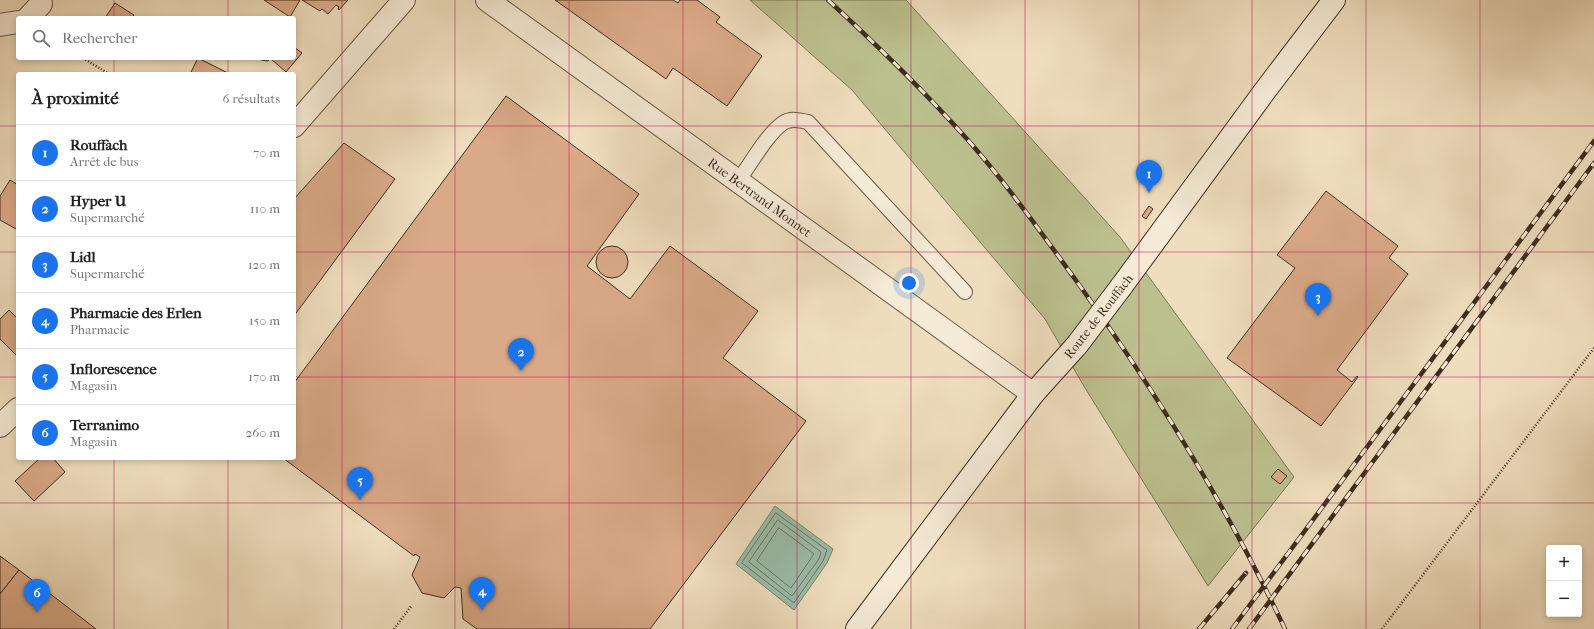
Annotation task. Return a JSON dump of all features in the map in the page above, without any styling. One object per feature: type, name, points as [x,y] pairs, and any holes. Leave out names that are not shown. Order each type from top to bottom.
[{"type":"street","points":[[296,124],[404,0]]},
{"type":"street","name":"Rue Bertrand Monnet","points":[[487,0],[1033,394]]},
{"type":"street","name":"Route de Rouffach","points":[[857,629],[1033,394],[1077,345],[1121,287],[1264,92],[1334,0]]},
{"type":"street","points":[[0,25],[16,22]]},
{"type":"street","points":[[0,426],[16,411]]},
{"type":"lane","points":[[738,181],[764,143],[783,123],[794,120],[808,122],[965,292]]},
{"type":"path","points":[[86,60],[106,72]]},
{"type":"path","points":[[1382,629],[1594,348]]},
{"type":"path","points":[[394,629],[412,605]]},
{"type":"shaded area","points":[[750,0],[906,0],[1120,237],[1294,477],[1208,586],[1085,388],[1045,319],[852,90]]},
{"type":"water","points":[[775,506],[833,549],[827,563],[794,610],[736,564]]},
{"type":"building","points":[[264,0],[300,0],[291,16]]},
{"type":"building","points":[[302,0],[348,0],[339,10],[339,7],[336,5],[328,14],[322,9],[320,11]]},
{"type":"building","points":[[555,0],[673,0],[678,3],[680,0],[697,0],[720,17],[716,22],[762,56],[727,106],[673,68],[666,79]]},
{"type":"building","points":[[115,3],[134,15],[133,16],[106,16]]},
{"type":"building","points":[[296,48],[302,53],[286,72],[272,60],[296,60]]},
{"type":"building","points":[[197,60],[202,60],[226,72],[191,72]]},
{"type":"building","points":[[506,96],[639,194],[587,266],[630,299],[670,246],[758,311],[723,358],[806,421],[650,629],[477,629],[463,619],[461,588],[455,587],[444,598],[422,593],[412,575],[420,557],[415,554],[414,556],[286,460],[296,460],[296,380]]},
{"type":"building","points":[[344,143],[395,179],[296,313],[296,197]]},
{"type":"building","points":[[10,180],[16,184],[16,229],[0,220],[0,196]]},
{"type":"building","points":[[1326,191],[1398,246],[1389,258],[1408,274],[1337,370],[1352,382],[1357,376],[1358,377],[1321,426],[1227,358],[1295,268],[1277,255]]},
{"type":"building","points":[[1149,206],[1153,209],[1146,219],[1142,216]]},
{"type":"building","points":[[609,246],[615,246],[624,250],[628,262],[624,274],[615,278],[609,278],[600,274],[596,265],[596,259],[600,250]]},
{"type":"building","points":[[9,310],[16,317],[16,355],[0,339],[0,319]]},
{"type":"building","points":[[38,460],[55,460],[65,472],[34,501],[15,481]]},
{"type":"building","points":[[1278,469],[1287,476],[1280,484],[1271,477]]},
{"type":"building","points":[[0,556],[19,570],[0,594]]},
{"type":"building","points":[[19,570],[96,629],[0,629],[0,594]]},
{"type":"railway","points":[[828,0],[864,33],[967,139],[1036,225],[1133,363],[1188,449],[1239,538],[1285,629]]},
{"type":"railway","points":[[1232,629],[1594,141]]},
{"type":"railway","points":[[1249,629],[1594,163]]},
{"type":"railway","points":[[1199,629],[1246,573]]},
{"type":"place","name":"Rouffach","points":[[1149,193]]},
{"type":"place","name":"Lidl","points":[[1318,316]]},
{"type":"place","name":"Hyper U","points":[[521,371]]},
{"type":"place","name":"Inflorescence","points":[[360,500]]},
{"type":"place","name":"Pharmacie des Erlen","points":[[482,610]]},
{"type":"place","name":"Terranimo","points":[[37,612]]}]
